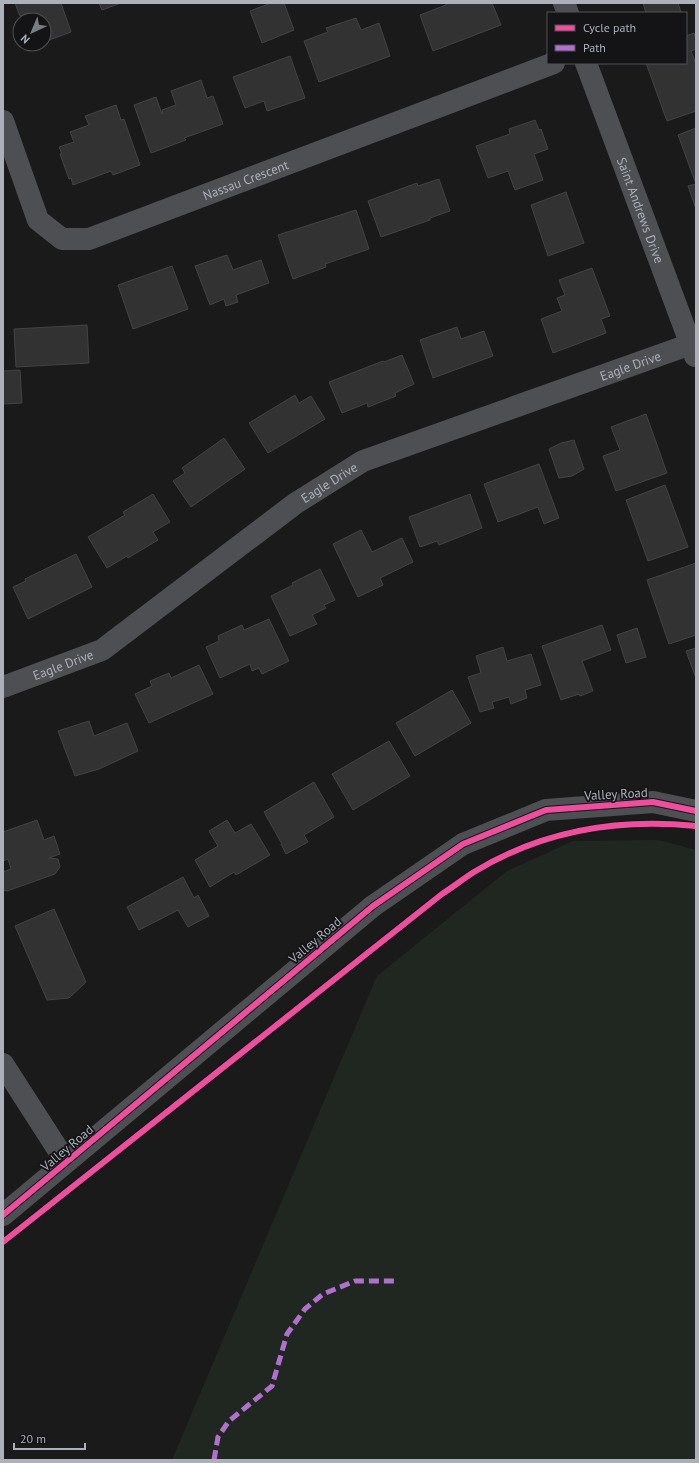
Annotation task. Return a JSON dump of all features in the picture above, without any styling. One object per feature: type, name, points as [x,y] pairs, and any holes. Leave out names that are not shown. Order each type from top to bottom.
[{"type":"street","name":"Nassau Crescent","points":[[3,121],[38,220],[62,239],[89,238],[551,64]]},
{"type":"street","name":"Saint Andrews Drive","points":[[586,64],[693,351]]},
{"type":"street","name":"Eagle Drive","points":[[3,687],[102,650],[296,503],[363,461],[693,351]]},
{"type":"street","name":"Valley Road","points":[[3,1215],[373,906],[463,844],[546,810],[653,802],[696,811]]},
{"type":"street","points":[[3,1064],[66,1162]]},
{"type":"shaded area","points":[[659,840],[696,850],[696,1460],[172,1460],[377,976],[507,871],[573,841]]},
{"type":"building","points":[[15,3],[61,3],[71,32],[52,39],[52,12],[18,12]]},
{"type":"building","points":[[99,3],[121,3],[102,10]]},
{"type":"building","points":[[271,3],[284,3],[294,30],[262,43],[250,11]]},
{"type":"building","points":[[446,3],[492,3],[501,25],[433,51],[420,15],[446,5]]},
{"type":"building","points":[[643,3],[678,3],[681,12],[646,12]]},
{"type":"building","points":[[356,18],[361,30],[379,23],[390,56],[319,82],[304,41],[328,32],[326,28]]},
{"type":"building","points":[[694,33],[696,38],[696,49],[691,51],[696,64],[696,111],[667,121],[646,64],[687,64],[687,36]]},
{"type":"building","points":[[290,56],[305,98],[267,111],[264,101],[245,108],[233,77]]},
{"type":"building","points":[[201,80],[207,98],[213,96],[223,124],[184,138],[186,140],[151,153],[134,105],[156,97],[162,114],[162,110],[176,105],[171,91]]},
{"type":"building","points":[[116,105],[121,120],[124,119],[140,165],[113,175],[111,171],[73,185],[71,178],[69,179],[59,147],[74,142],[70,132],[89,125],[85,116]]},
{"type":"building","points":[[535,120],[539,130],[541,129],[548,149],[534,154],[543,180],[515,190],[508,171],[488,178],[476,146],[510,134],[509,129]]},
{"type":"building","points":[[696,128],[696,184],[678,135]]},
{"type":"building","points":[[439,179],[450,211],[430,218],[430,220],[381,237],[368,201],[417,183],[418,186]]},
{"type":"building","points":[[696,184],[696,209],[688,186]]},
{"type":"building","points":[[566,192],[584,243],[548,256],[531,205]]},
{"type":"building","points":[[356,210],[369,249],[325,264],[326,267],[293,279],[278,235]]},
{"type":"building","points":[[227,255],[233,270],[261,260],[269,283],[236,295],[238,302],[226,306],[224,299],[210,305],[195,266]]},
{"type":"building","points":[[172,266],[188,309],[133,329],[118,285]]},
{"type":"building","points":[[592,268],[610,316],[601,319],[606,333],[553,353],[541,319],[562,311],[557,298],[565,295],[559,280]]},
{"type":"building","points":[[87,325],[89,363],[16,367],[14,329]]},
{"type":"building","points":[[457,327],[461,339],[484,331],[493,356],[433,378],[420,340]]},
{"type":"building","points":[[402,355],[414,384],[395,393],[396,396],[368,407],[367,403],[342,413],[329,382]]},
{"type":"building","points":[[20,370],[22,403],[3,404],[3,371]]},
{"type":"building","points":[[295,395],[299,403],[311,396],[325,419],[268,453],[249,423]]},
{"type":"building","points":[[646,414],[667,473],[616,491],[603,456],[620,450],[611,427]]},
{"type":"building","points":[[224,438],[245,469],[191,507],[173,481],[185,473],[182,468]]},
{"type":"building","points":[[574,440],[584,469],[572,476],[559,478],[549,449],[561,443]]},
{"type":"building","points":[[539,464],[559,518],[544,524],[538,507],[498,522],[484,484]]},
{"type":"building","points":[[665,485],[688,547],[648,561],[626,500]]},
{"type":"building","points":[[153,494],[170,522],[153,532],[158,540],[128,558],[127,556],[107,568],[88,537],[125,515],[123,512]]},
{"type":"building","points":[[470,494],[482,528],[439,545],[437,541],[420,547],[409,517]]},
{"type":"building","points":[[361,530],[372,552],[402,538],[413,562],[380,578],[383,585],[358,597],[333,544]]},
{"type":"building","points":[[76,554],[92,587],[28,619],[13,587],[26,581],[25,579]]},
{"type":"building","points":[[696,563],[696,635],[669,644],[647,580]]},
{"type":"building","points":[[320,569],[335,600],[324,605],[326,608],[312,615],[317,624],[290,636],[271,596],[293,585],[292,583]]},
{"type":"building","points":[[269,619],[289,661],[262,674],[259,668],[252,671],[250,664],[220,678],[206,647],[219,641],[218,636],[242,625],[244,630]]},
{"type":"building","points":[[602,625],[611,650],[582,661],[593,691],[580,696],[579,694],[561,700],[542,646]]},
{"type":"building","points":[[637,628],[646,657],[626,663],[617,635]]},
{"type":"building","points":[[503,647],[507,661],[531,654],[541,685],[525,690],[527,698],[511,704],[509,697],[492,702],[494,708],[480,712],[468,677],[481,673],[476,656]]},
{"type":"building","points":[[696,648],[696,678],[686,651]]},
{"type":"building","points":[[199,665],[213,694],[149,723],[135,694],[152,686],[150,681],[169,673],[171,678]]},
{"type":"building","points":[[452,690],[471,723],[415,756],[396,723]]},
{"type":"building","points":[[89,721],[94,736],[127,723],[138,751],[99,769],[75,776],[58,731]]},
{"type":"building","points":[[389,741],[410,776],[353,810],[332,774]]},
{"type":"building","points":[[314,782],[334,817],[304,835],[308,842],[286,854],[264,812]]},
{"type":"building","points":[[37,820],[44,840],[54,836],[60,854],[49,858],[58,859],[60,867],[55,874],[7,891],[3,890],[3,872],[11,869],[8,859],[3,861],[3,832]]},
{"type":"building","points":[[227,820],[235,833],[251,824],[270,855],[236,875],[234,872],[210,887],[195,860],[218,846],[209,831]]},
{"type":"building","points":[[183,877],[194,898],[198,895],[209,916],[188,927],[178,910],[139,930],[127,907]]},
{"type":"building","points":[[54,909],[86,982],[69,998],[47,1000],[15,926]]},
{"type":"marked path","points":[[214,1460],[218,1437],[229,1421],[272,1386],[287,1334],[305,1309],[323,1294],[355,1281],[398,1281]]},
{"type":"cycle path","points":[[3,1215],[373,906],[463,844],[546,810],[653,802],[696,811]]},
{"type":"cycle path","points":[[3,1242],[442,894],[474,872],[527,846],[581,830],[638,824],[696,826]]}]
